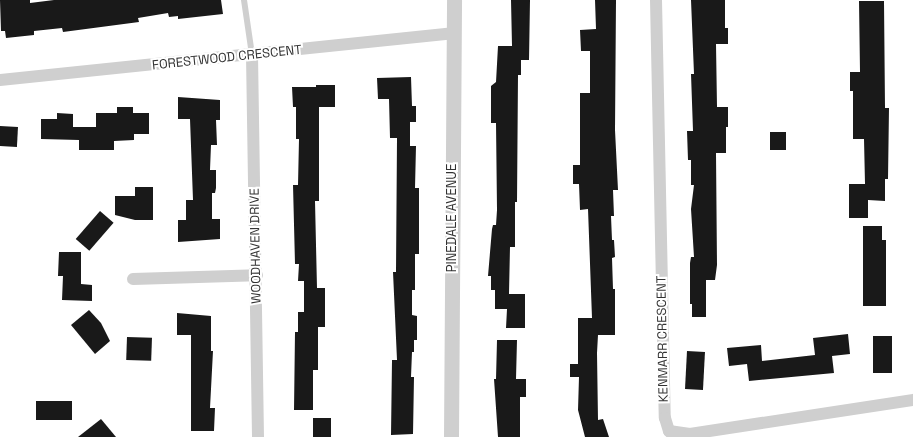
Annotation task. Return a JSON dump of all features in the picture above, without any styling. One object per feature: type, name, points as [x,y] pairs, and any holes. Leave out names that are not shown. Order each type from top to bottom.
[{"type":"street","name":"PINEDALE AVENUE","points":[[451,437],[454,0]]},
{"type":"street","name":"KENMARR CRESCENT","points":[[656,0],[665,418],[669,431],[690,434],[913,400]]},
{"type":"street","name":"FORESTWOOD CRESCENT","points":[[0,80],[252,56],[453,33]]},
{"type":"street","name":"WOODHAVEN DRIVE","points":[[252,56],[257,275],[258,437]]},
{"type":"street","points":[[133,279],[257,275]]},
{"type":"lane","points":[[244,0],[252,56]]},
{"type":"building","points":[[0,0],[30,0],[30,3],[54,0],[221,0],[223,14],[178,19],[178,16],[169,17],[168,13],[138,18],[139,22],[63,32],[62,28],[34,31],[34,35],[6,38],[5,31],[1,31]]},
{"type":"building","points":[[511,0],[530,0],[529,60],[521,60],[521,75],[518,75],[517,202],[515,202],[515,247],[510,247],[509,294],[525,294],[525,328],[506,328],[507,309],[495,309],[495,290],[491,290],[491,276],[488,276],[492,229],[493,225],[496,225],[497,210],[496,123],[491,123],[491,86],[496,82],[498,46],[512,46]]},
{"type":"building","points":[[595,0],[616,0],[615,130],[618,190],[613,190],[614,216],[611,216],[612,240],[614,240],[615,257],[612,258],[613,289],[615,289],[615,335],[598,335],[597,353],[598,420],[603,419],[609,437],[585,437],[578,410],[579,377],[570,377],[570,364],[578,364],[578,318],[592,318],[588,209],[580,210],[579,184],[573,184],[573,165],[580,165],[580,93],[590,93],[590,51],[581,51],[580,30],[596,29]]},
{"type":"building","points":[[691,0],[725,0],[725,28],[728,28],[728,44],[716,44],[717,107],[728,107],[728,127],[726,127],[726,153],[716,153],[717,265],[715,280],[706,280],[706,317],[692,317],[692,304],[690,304],[690,263],[691,257],[694,257],[691,209],[694,185],[691,185],[691,160],[688,160],[687,131],[693,131],[691,74],[694,74]]},
{"type":"building","points":[[859,1],[884,1],[885,108],[889,108],[888,179],[885,179],[885,201],[868,200],[868,218],[849,218],[849,184],[865,184],[864,139],[853,139],[853,91],[850,91],[850,72],[860,72]]},
{"type":"building","points":[[411,77],[412,106],[416,106],[416,122],[410,122],[410,146],[416,146],[415,188],[419,188],[419,254],[415,254],[415,290],[412,290],[412,315],[417,316],[417,340],[414,340],[414,352],[412,352],[411,377],[414,377],[413,434],[391,435],[392,360],[397,360],[393,272],[396,272],[397,138],[390,138],[389,99],[378,99],[377,78]]},
{"type":"building","points":[[316,85],[335,85],[335,107],[319,107],[319,201],[315,201],[317,288],[325,288],[325,327],[318,327],[318,370],[313,370],[313,410],[294,410],[295,332],[298,332],[298,312],[304,312],[304,281],[298,281],[299,264],[295,264],[293,185],[298,185],[299,139],[296,139],[296,107],[293,107],[292,87],[316,87]]},
{"type":"building","points":[[178,97],[220,100],[220,120],[216,120],[217,145],[211,145],[210,170],[216,170],[216,188],[215,193],[212,193],[212,219],[220,219],[220,239],[178,242],[178,220],[186,220],[186,200],[193,200],[190,119],[178,119]]},
{"type":"building","points":[[117,107],[133,107],[133,113],[149,113],[149,134],[134,134],[134,140],[114,141],[114,150],[79,150],[79,140],[41,139],[41,119],[57,119],[57,113],[73,114],[73,127],[96,127],[96,113],[117,113]]},
{"type":"building","points":[[0,126],[18,127],[17,147],[0,146]]},
{"type":"building","points":[[770,132],[786,132],[786,150],[770,150]]},
{"type":"building","points":[[135,187],[153,187],[153,220],[135,220],[115,215],[115,196],[135,196]]},
{"type":"building","points":[[100,211],[114,223],[89,251],[76,239]]},
{"type":"building","points":[[863,226],[882,226],[882,240],[886,240],[886,306],[863,306]]},
{"type":"building","points":[[59,252],[81,252],[81,284],[92,285],[92,301],[62,300],[63,276],[58,276]]},
{"type":"building","points":[[89,310],[101,323],[110,341],[95,354],[71,325]]},
{"type":"building","points":[[177,313],[211,316],[211,351],[213,351],[210,408],[215,408],[214,431],[191,431],[191,335],[177,335]]},
{"type":"building","points":[[848,334],[850,354],[832,356],[834,373],[749,381],[747,364],[729,366],[727,348],[761,345],[762,361],[815,355],[813,338]]},
{"type":"building","points":[[873,336],[892,336],[892,373],[873,373]]},
{"type":"building","points":[[127,337],[152,338],[151,361],[126,360]]},
{"type":"building","points":[[497,340],[517,340],[516,379],[526,379],[526,397],[520,397],[520,437],[498,437],[494,379],[496,379]]},
{"type":"building","points":[[687,351],[705,352],[703,390],[685,389]]},
{"type":"building","points":[[36,401],[72,401],[72,420],[36,420]]},
{"type":"building","points":[[313,418],[331,418],[331,437],[313,437]]},
{"type":"building","points":[[101,419],[116,437],[78,437]]}]
